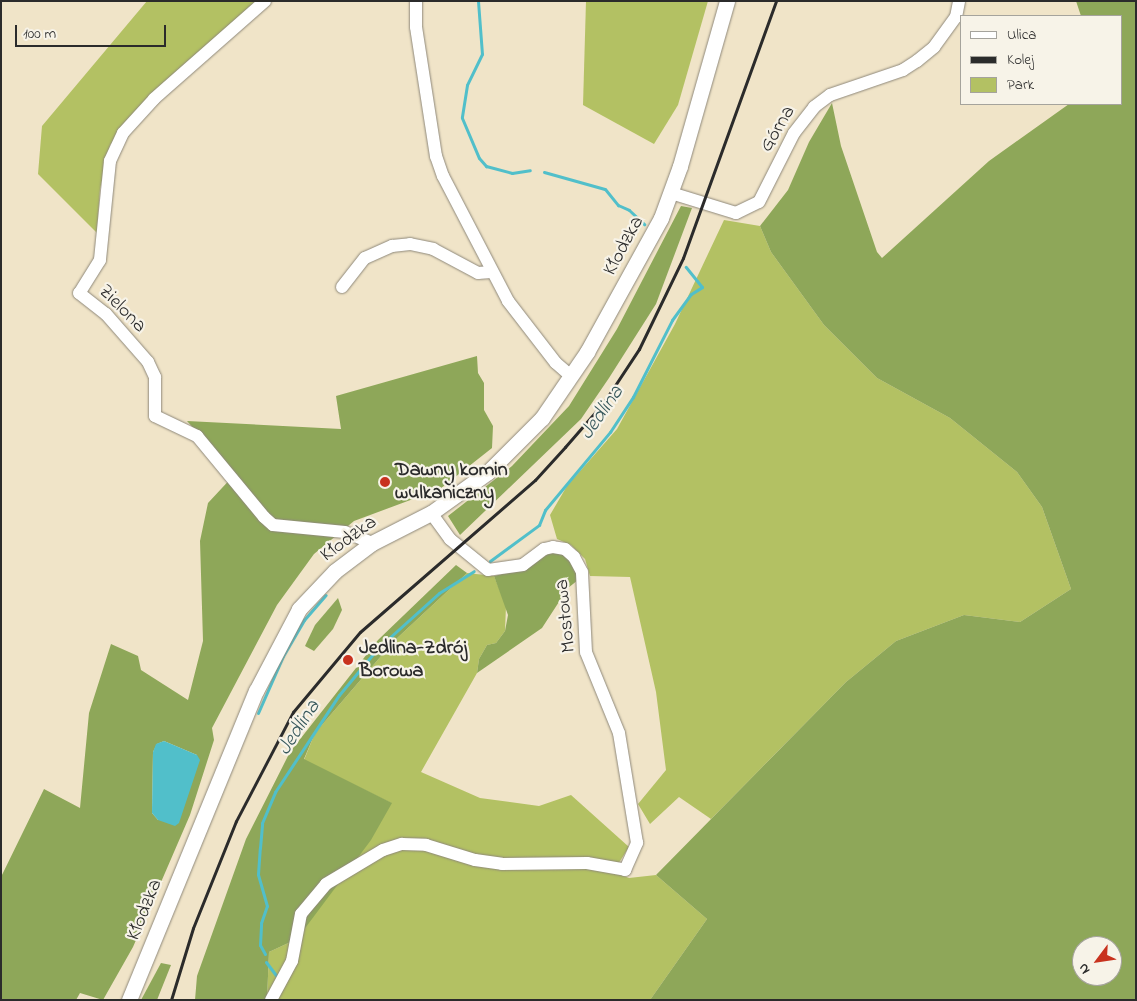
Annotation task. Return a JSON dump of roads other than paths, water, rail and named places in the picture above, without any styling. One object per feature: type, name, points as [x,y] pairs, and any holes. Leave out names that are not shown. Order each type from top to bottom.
[{"type":"main road","name":"Kłodzka","points":[[129,1000],[274,651],[299,609],[334,571],[372,543],[430,513],[469,488],[508,454],[542,418],[571,376],[644,253],[671,193],[727,1]]},
{"type":"street","name":"Zielona","points":[[265,1],[154,99],[123,133],[110,161],[100,260],[79,293],[106,314],[148,362],[155,377],[155,416],[197,436],[264,518],[273,525],[345,532],[372,543]]},
{"type":"street","points":[[416,1],[416,26],[436,156],[491,272],[508,301],[541,344],[571,376]]},
{"type":"street","name":"Górna","points":[[671,193],[736,213],[760,202],[794,132],[814,107],[830,95],[903,70],[918,61],[934,47],[956,17],[959,1]]},
{"type":"street","points":[[342,287],[366,258],[392,246],[410,244],[433,248],[478,273],[491,272]]},
{"type":"street","name":"Mostowa","points":[[271,1000],[292,961],[301,914],[326,884],[383,850],[402,844],[426,845],[475,860],[502,864],[587,864],[625,870],[637,843],[638,833],[619,734],[586,652],[582,572],[574,557],[565,548],[554,547],[544,549],[523,565],[488,570],[450,539],[430,513]]},
{"type":"water","points":[[164,741],[197,755],[200,760],[179,823],[175,826],[158,820],[152,813],[153,752],[156,744]]},
{"type":"waterway","name":"Jedlina","points":[[478,1],[482,54],[467,85],[462,118],[479,158],[486,166],[512,173],[530,170]]},
{"type":"waterway","name":"Jedlina","points":[[544,172],[605,189],[618,205],[629,210],[644,224]]},
{"type":"waterway","name":"Jedlina","points":[[490,561],[539,525],[545,510],[610,432],[633,397],[672,320],[691,294],[702,287],[686,267]]},
{"type":"waterway","name":"Jedlina","points":[[265,954],[260,945],[261,923],[267,906],[258,874],[262,823],[275,792],[339,695],[378,648],[439,593],[474,571]]},
{"type":"waterway","points":[[258,713],[283,656],[304,620],[326,595]]},
{"type":"waterway","name":"Jedlina","points":[[266,962],[278,978]]},
{"type":"railway","points":[[171,1000],[193,928],[236,821],[293,712],[360,632],[535,480],[604,402],[639,349],[683,258],[776,1]]},
{"type":"place","name":"Dawny komin wulkaniczny","points":[[385,482]]},
{"type":"place","name":"Jedlina-Zdrój Borowa","points":[[348,660]]}]
